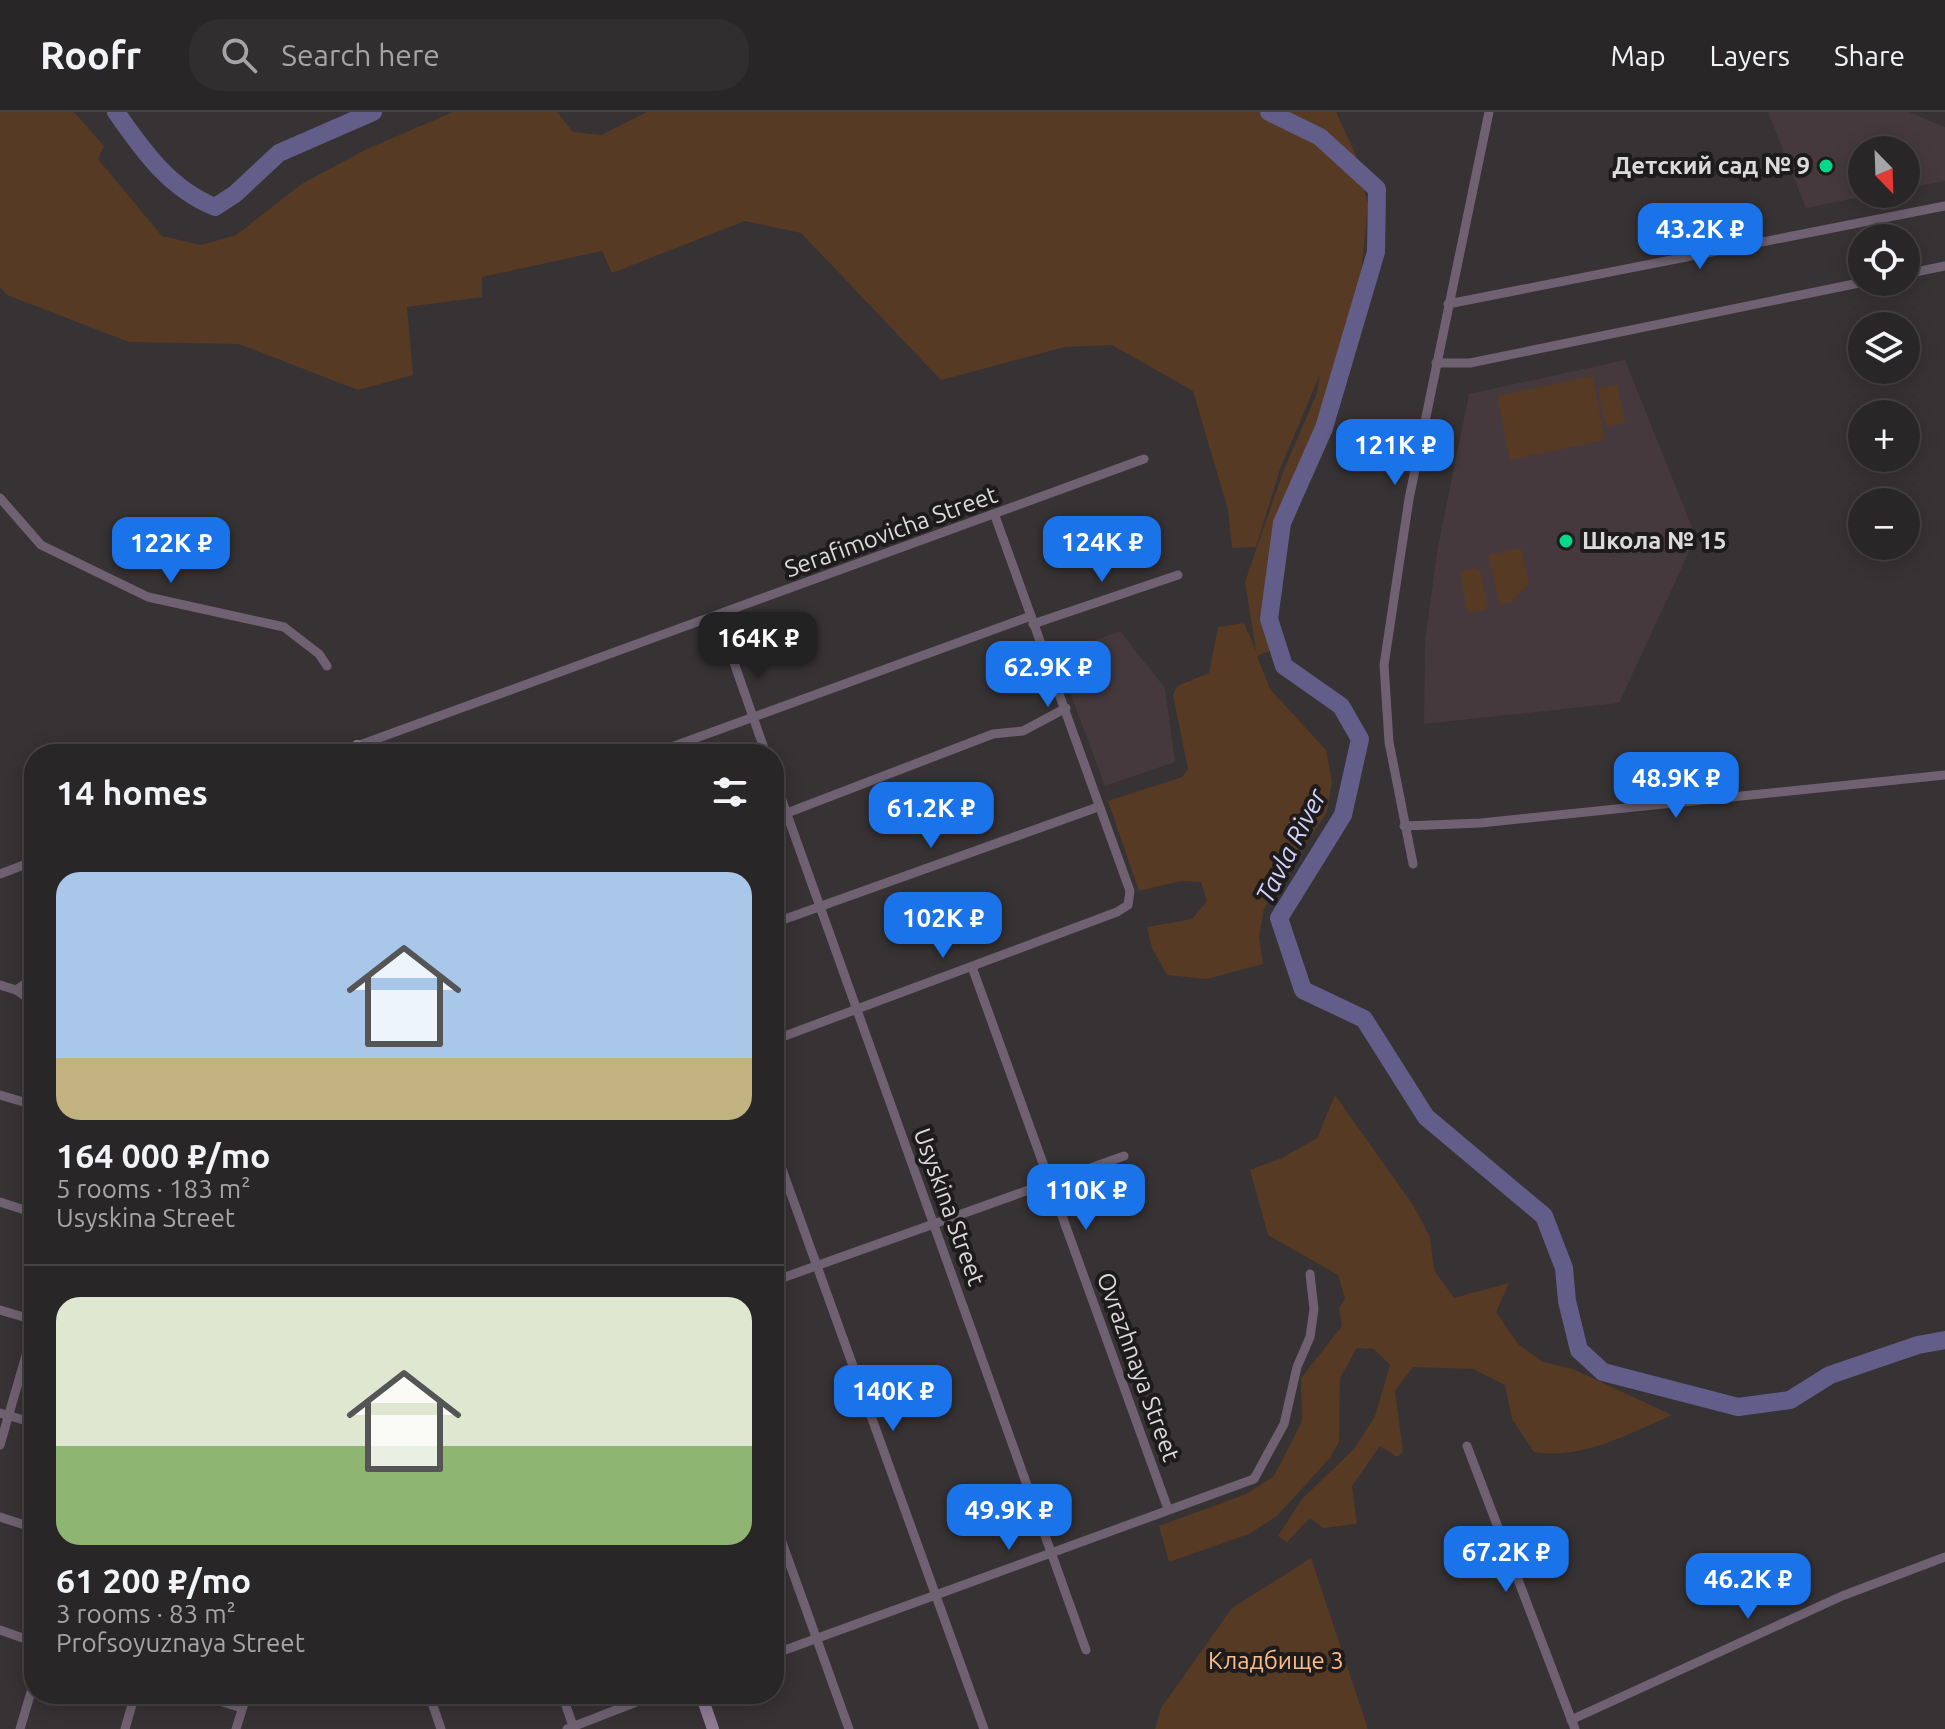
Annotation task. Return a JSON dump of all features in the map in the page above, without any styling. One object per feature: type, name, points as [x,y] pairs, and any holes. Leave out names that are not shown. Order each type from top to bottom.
[{"type":"street","points":[[1413,864],[1389,742],[1384,665],[1409,499],[1489,112]]},
{"type":"street","points":[[1448,304],[1945,206]]},
{"type":"street","points":[[1920,271],[1945,266]]},
{"type":"street","points":[[1436,363],[1470,363],[1848,285]]},
{"type":"street","name":"Serafimovicha Street","points":[[374,744],[1144,459]]},
{"type":"street","points":[[0,498],[41,545],[148,597],[284,627],[319,654],[327,666]]},
{"type":"street","points":[[784,1036],[1124,909],[1130,891],[995,516]]},
{"type":"street","points":[[679,744],[1032,620],[1178,575]]},
{"type":"street","points":[[718,617],[763,744]]},
{"type":"street","points":[[786,813],[993,734],[1023,731],[1066,708]]},
{"type":"street","points":[[1404,826],[1481,823],[1945,775]]},
{"type":"street","name":"Usyskina Street","points":[[784,807],[1086,1650]]},
{"type":"street","points":[[784,920],[1098,807]]},
{"type":"street","points":[[0,874],[24,865]]},
{"type":"street","name":"Ovrazhnaya Street","points":[[972,967],[1168,1509]]},
{"type":"street","points":[[0,985],[24,995]]},
{"type":"street","points":[[16,990],[24,985]]},
{"type":"street","points":[[0,1095],[24,1102]]},
{"type":"street","points":[[784,1278],[1124,1156]]},
{"type":"street","points":[[784,1175],[984,1729]]},
{"type":"street","points":[[0,1202],[24,1210]]},
{"type":"street","points":[[784,1651],[1254,1479],[1284,1424],[1297,1367],[1310,1337],[1314,1309],[1310,1274]]},
{"type":"street","points":[[0,1310],[24,1317]]},
{"type":"street","points":[[0,1445],[5,1414],[24,1358]]},
{"type":"street","points":[[1467,1446],[1573,1725],[1842,1596],[1945,1557]]},
{"type":"street","points":[[0,1517],[24,1525]]},
{"type":"street","points":[[784,1548],[849,1729]]},
{"type":"street","points":[[0,1630],[24,1638]]},
{"type":"street","points":[[20,1729],[27,1704]]},
{"type":"street","points":[[125,1729],[132,1704]]},
{"type":"street","points":[[229,1704],[242,1708]]},
{"type":"street","points":[[236,1729],[243,1704]]},
{"type":"street","points":[[432,1704],[441,1729]]},
{"type":"street","points":[[565,1704],[572,1728],[632,1704]]},
{"type":"street","points":[[704,1704],[713,1729]]},
{"type":"shaded area","name":"Детский сад № 9","points":[[1768,112],[1909,112],[1945,127],[1945,181],[1920,186],[1920,136],[1848,136],[1848,200],[1806,208]]},
{"type":"shaded area","name":"Школа № 15","points":[[1625,360],[1696,537],[1619,703],[1424,724],[1425,640],[1438,546],[1469,394]]},
{"type":"shaded area","points":[[1120,631],[1165,688],[1175,762],[1105,786],[1056,655]]},
{"type":"green space","points":[[0,112],[74,112],[104,146],[98,159],[162,236],[201,245],[236,235],[303,183],[367,149],[453,112],[557,112],[573,132],[601,135],[647,112],[1336,112],[1356,155],[1368,205],[1346,382],[1267,576],[1284,645],[1257,656],[1270,689],[1326,750],[1332,781],[1327,812],[1264,908],[1259,937],[1263,964],[1207,979],[1167,975],[1152,948],[1147,927],[1192,919],[1207,901],[1201,882],[1181,881],[1139,891],[1108,801],[1182,777],[1188,769],[1173,695],[1177,686],[1209,673],[1218,627],[1244,623],[1256,651],[1245,582],[1283,472],[1317,393],[1320,374],[1280,469],[1256,547],[1232,548],[1228,510],[1193,391],[1112,345],[1065,347],[941,380],[801,233],[745,221],[612,273],[602,251],[482,277],[482,297],[407,307],[413,375],[358,390],[239,344],[129,342],[7,295],[0,287]]},
{"type":"green space","points":[[1592,376],[1605,440],[1510,460],[1497,396]]},
{"type":"green space","points":[[1617,385],[1625,423],[1606,426],[1598,388]]},
{"type":"green space","points":[[1521,548],[1529,584],[1511,602],[1500,605],[1488,555]]},
{"type":"green space","points":[[1475,568],[1480,571],[1487,604],[1485,610],[1471,613],[1467,610],[1460,573]]},
{"type":"green space","points":[[1335,1095],[1413,1205],[1430,1237],[1434,1270],[1454,1298],[1509,1283],[1496,1312],[1518,1344],[1543,1362],[1573,1369],[1672,1415],[1588,1449],[1534,1452],[1512,1419],[1505,1385],[1473,1369],[1413,1367],[1395,1391],[1403,1452],[1397,1457],[1380,1446],[1352,1486],[1357,1524],[1323,1528],[1310,1518],[1287,1542],[1278,1536],[1302,1499],[1354,1449],[1375,1416],[1390,1365],[1374,1349],[1357,1348],[1340,1378],[1339,1442],[1330,1458],[1277,1516],[1249,1534],[1169,1562],[1159,1526],[1246,1494],[1274,1476],[1302,1421],[1301,1378],[1342,1326],[1339,1309],[1345,1298],[1338,1275],[1268,1235],[1250,1170],[1282,1158],[1317,1138]]},
{"type":"green space","name":"Кладбище 3","points":[[1311,1558],[1368,1729],[1155,1729],[1161,1708],[1232,1608]]},
{"type":"waterway","name":"Tavla River","points":[[116,112],[147,154],[171,179],[215,207],[235,194],[279,153],[373,112]]},
{"type":"waterway","name":"Tavla River","points":[[1269,112],[1320,137],[1377,189],[1376,252],[1324,428],[1282,523],[1269,619],[1284,666],[1341,706],[1360,739],[1343,815],[1279,918],[1303,990],[1364,1019],[1426,1117],[1544,1216],[1564,1268],[1567,1301],[1579,1350],[1603,1372],[1738,1407],[1790,1400],[1830,1375],[1918,1345],[1945,1340]]},
{"type":"place","name":"Детский сад № 9","points":[[1826,166]]},
{"type":"place","name":"Школа № 15","points":[[1566,541]]}]
